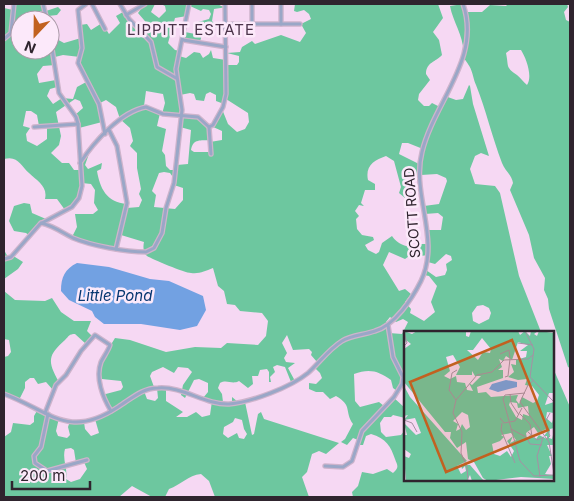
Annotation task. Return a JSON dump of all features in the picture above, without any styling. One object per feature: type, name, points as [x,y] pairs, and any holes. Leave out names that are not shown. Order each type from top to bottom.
[{"type":"street","points":[[4,39],[11,33],[14,4],[21,4]]},
{"type":"street","points":[[86,4],[80,7],[78,12],[82,48],[78,63],[100,104],[106,134]]},
{"type":"street","points":[[92,4],[105,29]]},
{"type":"street","points":[[120,4],[126,15],[151,42],[157,66],[176,78]]},
{"type":"street","points":[[126,15],[145,4]]},
{"type":"street","points":[[41,224],[53,225],[74,238],[116,249],[146,252],[154,248],[162,233],[166,208],[174,183],[182,106],[176,78],[176,66],[183,40],[189,4]]},
{"type":"street","points":[[209,126],[214,124],[225,102],[226,4]]},
{"type":"street","points":[[252,4],[252,24]]},
{"type":"street","points":[[281,4],[281,24]]},
{"type":"street","name":"SCOTT ROAD","points":[[388,325],[415,290],[426,268],[427,232],[419,173],[420,159],[432,124],[463,60],[468,28],[463,4]]},
{"type":"street","points":[[225,24],[300,24]]},
{"type":"street","points":[[183,40],[226,47]]},
{"type":"street","points":[[4,259],[11,257],[26,243],[41,224],[72,207],[82,190],[78,124],[76,117],[58,93],[53,60]]},
{"type":"street","points":[[80,163],[90,150],[121,119],[143,107],[163,114],[198,117],[209,126],[211,154]]},
{"type":"street","points":[[34,127],[78,124]]},
{"type":"street","points":[[109,130],[117,146],[127,203],[116,249]]},
{"type":"street","points":[[80,150],[85,152],[90,150]]},
{"type":"street","points":[[4,394],[47,414],[82,424],[112,411],[134,396],[158,388],[175,389],[223,404],[247,400],[298,380],[346,339],[376,331],[388,325],[393,357],[403,377],[402,384],[394,397],[362,430],[355,455],[350,463],[343,467],[325,466]]},
{"type":"street","points":[[87,460],[45,470],[34,460],[41,447],[47,414],[56,385],[66,376],[94,335],[107,341],[110,345],[101,363],[100,372],[101,395],[112,411]]},
{"type":"green space","points":[[15,4],[43,4],[46,10],[13,10]]},
{"type":"green space","points":[[145,4],[155,4],[151,12],[159,18],[166,11],[165,6],[161,4],[218,4],[227,7],[214,9],[212,21],[218,28],[212,28],[211,22],[205,22],[203,28],[209,33],[202,34],[200,42],[183,39],[185,32],[195,34],[198,22],[209,19],[211,14],[209,10],[203,9],[201,11],[190,6],[187,16],[175,18],[168,43],[175,50],[180,51],[179,56],[186,58],[194,52],[200,53],[203,58],[211,50],[213,58],[226,60],[226,65],[237,65],[239,56],[227,53],[240,52],[242,47],[252,41],[255,44],[281,35],[300,42],[306,33],[301,24],[311,19],[304,10],[294,11],[295,4],[438,4],[443,18],[433,32],[439,40],[442,55],[426,70],[430,80],[419,94],[418,100],[424,106],[429,106],[432,103],[440,107],[445,96],[456,100],[463,99],[470,86],[473,104],[489,156],[481,153],[475,156],[470,169],[475,184],[495,186],[500,193],[519,276],[541,331],[404,331],[404,385],[402,384],[397,391],[393,388],[391,380],[382,374],[374,371],[359,372],[354,374],[355,401],[360,407],[379,402],[384,406],[393,397],[404,407],[404,418],[393,415],[391,417],[384,417],[380,423],[381,432],[386,437],[401,435],[404,431],[404,481],[554,481],[554,370],[570,407],[570,497],[353,497],[352,492],[358,486],[362,472],[373,474],[387,469],[393,473],[397,469],[390,447],[384,441],[371,434],[366,436],[363,445],[357,445],[358,440],[353,438],[347,445],[341,442],[345,439],[353,424],[345,403],[336,396],[330,399],[323,392],[309,389],[309,383],[316,384],[322,378],[314,367],[317,362],[309,349],[293,350],[287,335],[282,343],[287,353],[284,358],[286,362],[295,363],[288,368],[295,381],[291,382],[285,367],[277,365],[273,367],[275,372],[270,377],[271,382],[269,382],[269,372],[267,369],[260,370],[258,376],[252,376],[253,384],[248,388],[239,381],[220,383],[218,388],[222,394],[223,402],[232,403],[232,397],[238,402],[245,402],[252,435],[254,434],[258,414],[261,412],[264,419],[339,443],[326,454],[319,451],[312,454],[307,472],[302,477],[309,497],[215,497],[209,481],[201,474],[192,476],[169,489],[165,497],[152,497],[132,486],[119,497],[4,497],[4,437],[11,432],[13,423],[30,425],[34,422],[34,416],[38,409],[59,418],[56,431],[58,436],[67,438],[70,435],[68,427],[70,421],[84,422],[85,429],[91,436],[99,433],[95,419],[111,410],[102,395],[121,390],[123,387],[121,381],[102,379],[101,373],[104,357],[115,338],[130,340],[166,352],[195,347],[221,348],[227,343],[258,345],[266,336],[268,321],[262,313],[240,311],[235,305],[227,304],[224,291],[218,286],[213,268],[197,273],[182,271],[147,256],[143,247],[144,242],[121,235],[114,248],[72,237],[77,227],[75,214],[93,214],[98,210],[94,203],[95,190],[91,184],[82,183],[76,202],[65,210],[57,199],[45,199],[46,194],[41,184],[19,162],[9,158],[4,159],[4,8],[13,10],[10,10],[10,60],[55,60],[55,65],[43,66],[37,74],[39,83],[56,80],[57,87],[50,89],[47,96],[53,104],[62,98],[73,99],[77,87],[88,81],[79,64],[80,57],[60,56],[60,41],[64,43],[81,38],[80,25],[87,24],[91,30],[102,23],[109,34],[120,23],[116,16],[123,12],[145,35],[150,27],[138,13]],"holes":[[[146,91],[163,94],[165,103],[162,114],[181,115],[180,127],[191,130],[188,164],[177,165],[176,170],[170,170],[166,166],[165,155],[162,151],[166,129],[157,126],[160,113],[144,106]],[[210,92],[216,95],[216,101],[224,104],[226,99],[248,113],[249,122],[245,129],[237,132],[228,124],[222,109],[211,126],[222,131],[222,140],[210,142],[210,152],[194,152],[191,150],[196,142],[210,140],[207,124],[201,117],[181,114],[180,95],[190,93],[194,94],[196,100],[204,101],[206,94]],[[75,99],[80,101],[83,108],[75,115],[79,128],[102,122],[100,103],[106,100],[116,107],[120,119],[130,128],[133,141],[130,146],[137,153],[137,168],[141,189],[139,194],[142,200],[139,207],[127,208],[127,204],[120,203],[105,193],[97,171],[101,169],[102,163],[88,169],[85,165],[90,151],[81,164],[80,170],[74,170],[69,163],[62,163],[51,153],[59,145],[61,136],[56,112]],[[26,111],[31,111],[37,115],[39,126],[47,125],[47,139],[37,146],[27,141],[26,134],[30,128],[23,126]],[[402,143],[408,143],[423,149],[419,164],[399,154]],[[386,156],[394,161],[401,187],[399,193],[405,198],[409,182],[420,179],[421,175],[437,174],[446,178],[447,181],[439,204],[424,206],[425,214],[438,213],[443,217],[441,230],[427,230],[427,244],[418,244],[415,247],[399,243],[392,236],[382,243],[379,252],[376,254],[368,250],[365,245],[374,240],[373,237],[362,235],[357,229],[356,219],[359,216],[355,211],[359,205],[364,206],[361,203],[365,190],[375,190],[375,184],[368,180],[369,167],[378,159]],[[159,173],[170,173],[175,180],[174,185],[183,188],[183,200],[175,209],[154,207],[156,195],[152,191]],[[389,252],[405,259],[415,252],[421,256],[428,255],[428,262],[435,264],[446,254],[451,256],[452,260],[446,264],[447,270],[445,275],[436,277],[426,270],[424,275],[429,276],[437,286],[431,302],[435,312],[424,321],[410,313],[411,309],[405,302],[411,294],[405,289],[399,291],[383,265]],[[483,305],[489,308],[491,313],[489,319],[479,324],[473,321],[472,313],[477,306]],[[390,317],[396,322],[403,319],[408,322],[402,334],[389,333],[386,322]],[[163,367],[174,373],[178,367],[188,368],[192,372],[183,385],[181,395],[185,398],[194,380],[199,379],[208,383],[208,392],[203,398],[212,401],[210,415],[202,417],[196,412],[187,417],[176,417],[183,412],[166,401],[166,387],[157,388],[158,398],[155,401],[147,399],[144,391],[154,387],[150,376],[152,372]],[[235,418],[242,420],[247,434],[244,439],[239,438],[237,433],[228,438],[223,434],[224,427],[233,422]],[[71,448],[74,450],[76,463],[84,462],[87,469],[80,479],[71,482],[66,479],[64,456],[65,449]]]},
{"type":"green space","points":[[463,4],[466,12],[482,12],[490,5],[506,6],[508,4],[567,4],[568,7],[564,12],[566,20],[570,22],[570,368],[568,367],[549,309],[548,299],[544,290],[545,278],[534,258],[529,235],[510,190],[513,183],[502,163],[472,71],[463,57],[463,44],[450,6]],"holes":[[[510,50],[521,50],[527,62],[529,72],[527,85],[509,68],[506,53]]]},
{"type":"green space","points":[[58,7],[60,11],[49,10]]},
{"type":"green space","points":[[24,203],[30,204],[32,213],[46,219],[30,236],[26,233],[14,231],[9,221],[14,206]]},
{"type":"green space","points":[[4,250],[8,257],[15,257],[23,262],[18,269],[4,279]]},
{"type":"green space","points":[[4,291],[15,300],[45,301],[52,298],[61,312],[74,321],[91,321],[87,331],[92,336],[86,344],[75,334],[71,334],[52,354],[52,369],[59,382],[53,390],[46,382],[38,384],[34,378],[30,378],[25,382],[25,388],[19,400],[4,394],[4,357],[8,356],[11,352],[9,340],[4,339]]},
{"type":"water","name":"Little Pond","points":[[77,263],[109,267],[150,279],[169,281],[203,296],[206,310],[197,326],[180,330],[141,324],[104,324],[95,317],[92,311],[69,300],[61,291],[64,274]]},
{"type":"district","name":"LIPPITT ESTATE","points":[[191,30]]}]
